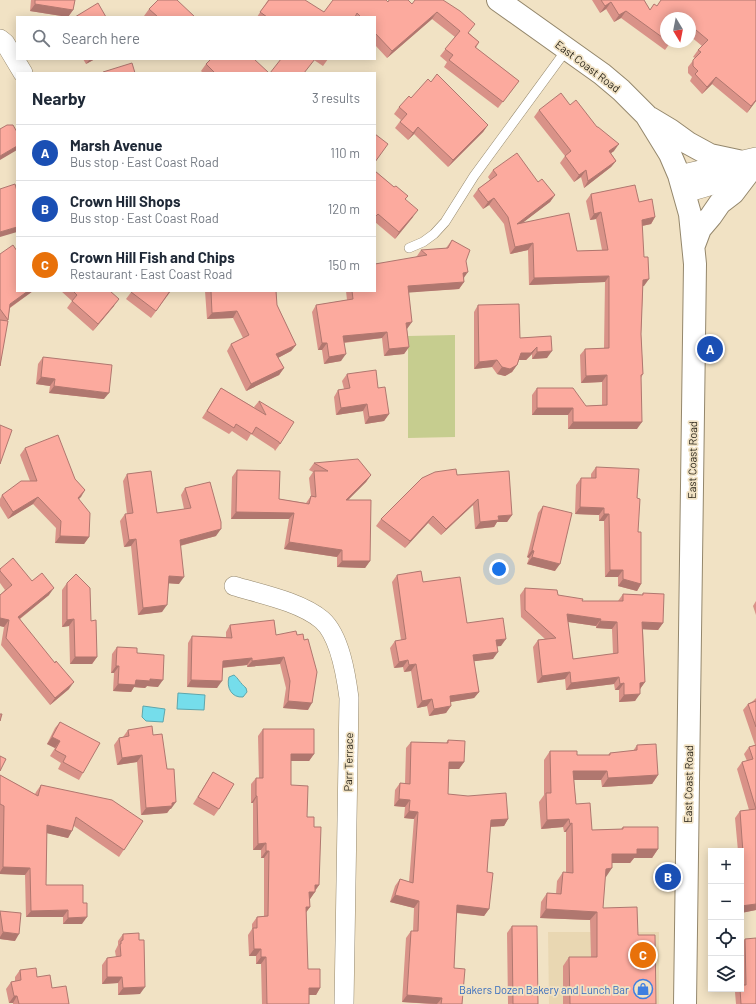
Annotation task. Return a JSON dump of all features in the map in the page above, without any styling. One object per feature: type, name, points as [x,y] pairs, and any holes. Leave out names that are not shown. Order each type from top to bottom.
[{"type":"main road","name":"East Coast Road","points":[[498,0],[606,78],[621,90],[646,115],[670,154],[682,184],[690,214],[695,264],[685,1004]]},
{"type":"main road","points":[[646,115],[688,143],[710,155],[750,162],[733,193],[720,203],[700,229],[694,245]]},
{"type":"street","points":[[0,39],[5,43],[23,72]]},
{"type":"street","points":[[682,184],[750,162]]},
{"type":"street","name":"Parr Terrace","points":[[234,586],[309,610],[324,621],[333,635],[346,677],[348,698],[344,1004]]},
{"type":"lane","points":[[409,248],[423,242],[434,234],[445,222],[474,176],[567,49]]},
{"type":"shaded area","points":[[548,932],[659,932],[659,1004],[549,1004]]},
{"type":"green space","points":[[455,335],[455,437],[408,438],[408,336]]},
{"type":"water","points":[[234,675],[246,688],[247,692],[243,697],[236,696],[229,688],[229,677]]},
{"type":"water","points":[[178,693],[205,695],[204,710],[177,709]]},
{"type":"water","points":[[143,706],[165,709],[163,722],[146,721],[142,717]]},
{"type":"building","points":[[35,0],[75,0],[73,10],[35,4]]},
{"type":"building","points":[[158,0],[177,0],[194,16],[157,16],[149,9]]},
{"type":"building","points":[[269,0],[305,0],[324,12],[333,0],[386,0],[388,2],[389,0],[408,0],[412,4],[415,0],[443,0],[460,11],[475,24],[468,33],[479,42],[475,47],[519,81],[503,102],[449,60],[453,55],[445,49],[460,31],[437,12],[392,51],[376,34],[376,16],[360,16],[357,13],[356,16],[266,16],[260,12]]},
{"type":"building","points":[[601,0],[644,0],[650,10],[654,4],[657,6],[661,0],[756,0],[756,100],[751,106],[716,77],[707,87],[695,74],[698,71],[693,66],[693,60],[701,52],[698,50],[708,40],[696,30],[696,12],[660,12],[660,36],[626,11],[619,15],[611,2],[605,6]]},
{"type":"building","points":[[98,3],[105,16],[77,16]]},
{"type":"building","points":[[210,60],[255,60],[268,72],[214,72],[206,64]]},
{"type":"building","points":[[280,60],[314,60],[305,72],[271,72]]},
{"type":"building","points":[[132,63],[135,72],[103,72]]},
{"type":"building","points":[[437,74],[488,125],[453,160],[418,127],[413,133],[400,122],[407,114],[399,107],[409,96],[411,98],[428,79],[431,82]]},
{"type":"building","points":[[561,93],[570,105],[576,100],[597,127],[619,144],[609,151],[616,161],[588,181],[586,170],[579,175],[565,156],[571,151],[539,110]]},
{"type":"building","points":[[7,125],[13,125],[16,130],[16,147],[0,156],[0,129]]},
{"type":"building","points":[[376,135],[388,144],[376,161]]},
{"type":"building","points":[[517,153],[538,182],[542,179],[555,195],[517,224],[569,213],[577,251],[608,250],[601,212],[594,214],[591,194],[635,185],[639,202],[652,199],[655,217],[642,220],[644,257],[648,257],[649,279],[643,280],[641,334],[643,374],[641,375],[642,422],[573,422],[573,408],[537,408],[537,388],[573,388],[586,406],[607,405],[607,375],[586,376],[585,349],[609,348],[609,276],[534,278],[533,243],[515,247],[508,217],[494,198],[488,202],[478,189],[497,175],[493,170]]},
{"type":"building","points":[[376,172],[394,187],[396,186],[408,196],[405,199],[418,210],[399,232],[378,214],[376,216]]},
{"type":"building","points":[[15,184],[16,188],[16,227],[0,232],[0,189]]},
{"type":"building","points":[[452,240],[470,250],[466,261],[468,272],[463,273],[464,282],[408,286],[412,322],[406,323],[409,347],[389,349],[387,332],[343,336],[346,354],[329,357],[327,343],[322,343],[316,305],[353,299],[352,292],[376,292],[376,264],[427,255],[421,250],[448,248]]},
{"type":"building","points":[[13,245],[16,250],[16,292],[27,292],[10,304],[8,320],[0,309],[0,254]]},
{"type":"building","points":[[74,292],[111,292],[119,299],[98,324],[72,301],[77,295]]},
{"type":"building","points":[[131,292],[169,292],[156,311]]},
{"type":"building","points":[[211,292],[276,292],[277,305],[296,345],[276,354],[284,368],[251,384],[231,344],[249,335],[237,311],[212,313]]},
{"type":"building","points":[[519,304],[520,338],[551,336],[552,351],[537,352],[537,347],[531,353],[521,353],[517,365],[510,369],[502,367],[497,360],[479,362],[478,305]]},
{"type":"building","points":[[0,320],[8,321],[0,366]]},
{"type":"building","points":[[43,357],[112,365],[109,393],[54,386],[55,379],[41,377]]},
{"type":"building","points":[[376,370],[378,388],[385,387],[389,414],[369,417],[367,404],[341,408],[338,390],[350,388],[347,374]]},
{"type":"building","points":[[221,388],[266,415],[259,401],[294,422],[280,444],[256,427],[252,434],[236,424],[234,428],[207,411]]},
{"type":"building","points":[[0,425],[12,430],[0,464]]},
{"type":"building","points":[[58,435],[75,479],[85,490],[78,498],[90,513],[89,537],[60,536],[61,521],[38,497],[13,512],[2,495],[21,481],[37,481],[25,448]]},
{"type":"building","points":[[358,459],[371,475],[346,500],[371,500],[370,561],[342,561],[342,550],[289,542],[294,513],[236,512],[237,470],[280,471],[279,499],[309,504],[311,496],[316,497],[314,471],[328,471],[314,463]]},
{"type":"building","points":[[596,467],[639,469],[637,498],[640,499],[638,532],[641,532],[641,584],[623,579],[623,570],[610,570],[609,514],[604,514],[604,508],[580,507],[581,478],[596,478]]},
{"type":"building","points":[[456,469],[457,475],[509,471],[512,515],[498,516],[499,520],[480,522],[478,499],[446,529],[433,516],[410,541],[381,519],[422,478],[435,472]]},
{"type":"building","points":[[151,471],[157,513],[191,508],[185,488],[210,482],[221,522],[221,529],[180,540],[184,577],[169,576],[167,605],[143,608],[136,539],[129,540],[125,514],[133,513],[127,474]]},
{"type":"building","points":[[543,506],[572,513],[560,564],[532,557],[534,551],[532,550]]},
{"type":"building","points":[[13,558],[32,581],[42,573],[54,588],[18,617],[55,663],[56,661],[74,682],[55,698],[6,638],[9,620],[0,618],[0,595],[12,585],[0,569]]},
{"type":"building","points":[[421,571],[423,582],[460,577],[467,623],[503,618],[506,639],[496,640],[498,652],[473,655],[479,692],[450,696],[451,706],[434,709],[432,699],[422,701],[416,664],[409,665],[408,660],[399,662],[395,641],[406,639],[397,575]]},
{"type":"building","points":[[76,574],[90,588],[91,621],[96,620],[97,657],[75,657],[74,619],[67,620],[67,583]]},
{"type":"building","points":[[525,588],[557,590],[558,595],[583,599],[582,601],[623,601],[623,594],[664,594],[663,623],[642,622],[645,682],[640,683],[640,694],[624,695],[624,683],[620,684],[619,677],[571,683],[570,672],[542,676],[538,640],[556,638],[525,610]],"holes":[[[567,614],[601,619],[600,621],[617,622],[618,653],[573,659]]]},
{"type":"building","points":[[274,620],[276,635],[296,631],[297,635],[303,634],[304,640],[308,639],[317,672],[312,703],[288,701],[290,681],[284,657],[252,661],[252,658],[223,661],[222,681],[191,680],[192,636],[232,638],[230,625]]},
{"type":"building","points":[[117,647],[137,648],[137,653],[164,655],[163,680],[136,680],[135,685],[118,684],[119,666],[116,666]]},
{"type":"building","points":[[756,701],[756,727],[748,704]]},
{"type":"building","points":[[60,722],[100,743],[83,773],[63,762],[66,756],[55,750],[60,741],[52,737]]},
{"type":"building","points":[[152,726],[153,735],[162,734],[167,769],[174,769],[176,802],[172,803],[172,806],[146,808],[142,755],[122,758],[119,738],[129,736],[128,730]]},
{"type":"building","points":[[263,729],[314,729],[314,754],[291,754],[291,785],[308,786],[307,817],[314,817],[314,827],[321,827],[319,885],[315,885],[315,892],[309,892],[310,907],[306,907],[308,969],[320,969],[320,988],[309,988],[309,1004],[267,1004],[266,957],[261,957],[261,949],[254,949],[253,928],[257,928],[257,917],[268,916],[269,851],[266,851],[266,843],[258,844],[256,796],[256,778],[263,778]]},
{"type":"building","points":[[448,740],[465,741],[464,762],[449,762],[448,794],[468,796],[506,793],[508,819],[491,820],[487,872],[493,873],[489,909],[457,905],[454,968],[465,969],[462,1004],[441,1004],[442,998],[407,995],[411,931],[418,931],[419,901],[395,895],[400,879],[413,883],[418,812],[409,811],[410,800],[399,799],[400,783],[410,784],[411,742],[448,743]]},
{"type":"building","points":[[656,744],[658,775],[608,778],[607,771],[573,771],[576,804],[590,803],[592,830],[623,829],[623,827],[658,827],[658,849],[637,849],[637,854],[612,854],[612,868],[606,869],[603,908],[637,907],[638,935],[655,935],[656,1004],[570,1004],[569,957],[597,957],[597,912],[546,909],[547,893],[561,894],[563,872],[573,873],[572,823],[570,824],[569,819],[547,820],[546,793],[551,793],[550,751],[577,751],[577,755],[610,755],[610,753],[637,750],[637,745]]},
{"type":"building","points":[[756,745],[756,809],[742,762],[753,759],[749,747]]},
{"type":"building","points":[[0,756],[6,759],[0,771]]},
{"type":"building","points":[[213,772],[234,784],[219,809],[198,797]]},
{"type":"building","points":[[0,775],[38,796],[41,785],[112,800],[143,821],[124,850],[76,817],[72,831],[47,825],[46,885],[83,885],[83,903],[87,903],[87,917],[68,918],[68,910],[31,911],[30,868],[3,867],[4,806],[0,804]]},
{"type":"building","points":[[756,809],[756,904],[744,906],[744,848],[743,848],[740,811]]},
{"type":"building","points":[[0,911],[21,913],[19,934],[3,932]]},
{"type":"building","points":[[512,926],[537,926],[538,1004],[513,1004]]},
{"type":"building","points":[[139,933],[139,940],[144,940],[145,987],[123,988],[122,977],[107,977],[107,958],[121,956],[120,944],[123,940],[123,934]]},
{"type":"building","points":[[756,938],[756,1004],[741,1004],[740,992],[744,992],[744,985],[746,985],[745,939]]},
{"type":"building","points":[[36,968],[37,977],[50,975],[52,988],[66,986],[69,1004],[19,1004],[17,996],[14,996],[11,982],[21,980],[20,970]]},
{"type":"place","name":"Marsh Avenue","points":[[710,349]]},
{"type":"place","name":"Crown Hill Shops","points":[[668,877]]},
{"type":"place","name":"Crown Hill Fish and Chips","points":[[643,955]]},
{"type":"place","name":"Bakers Dozen Bakery and Lunch Bar","points":[[643,989]]}]
